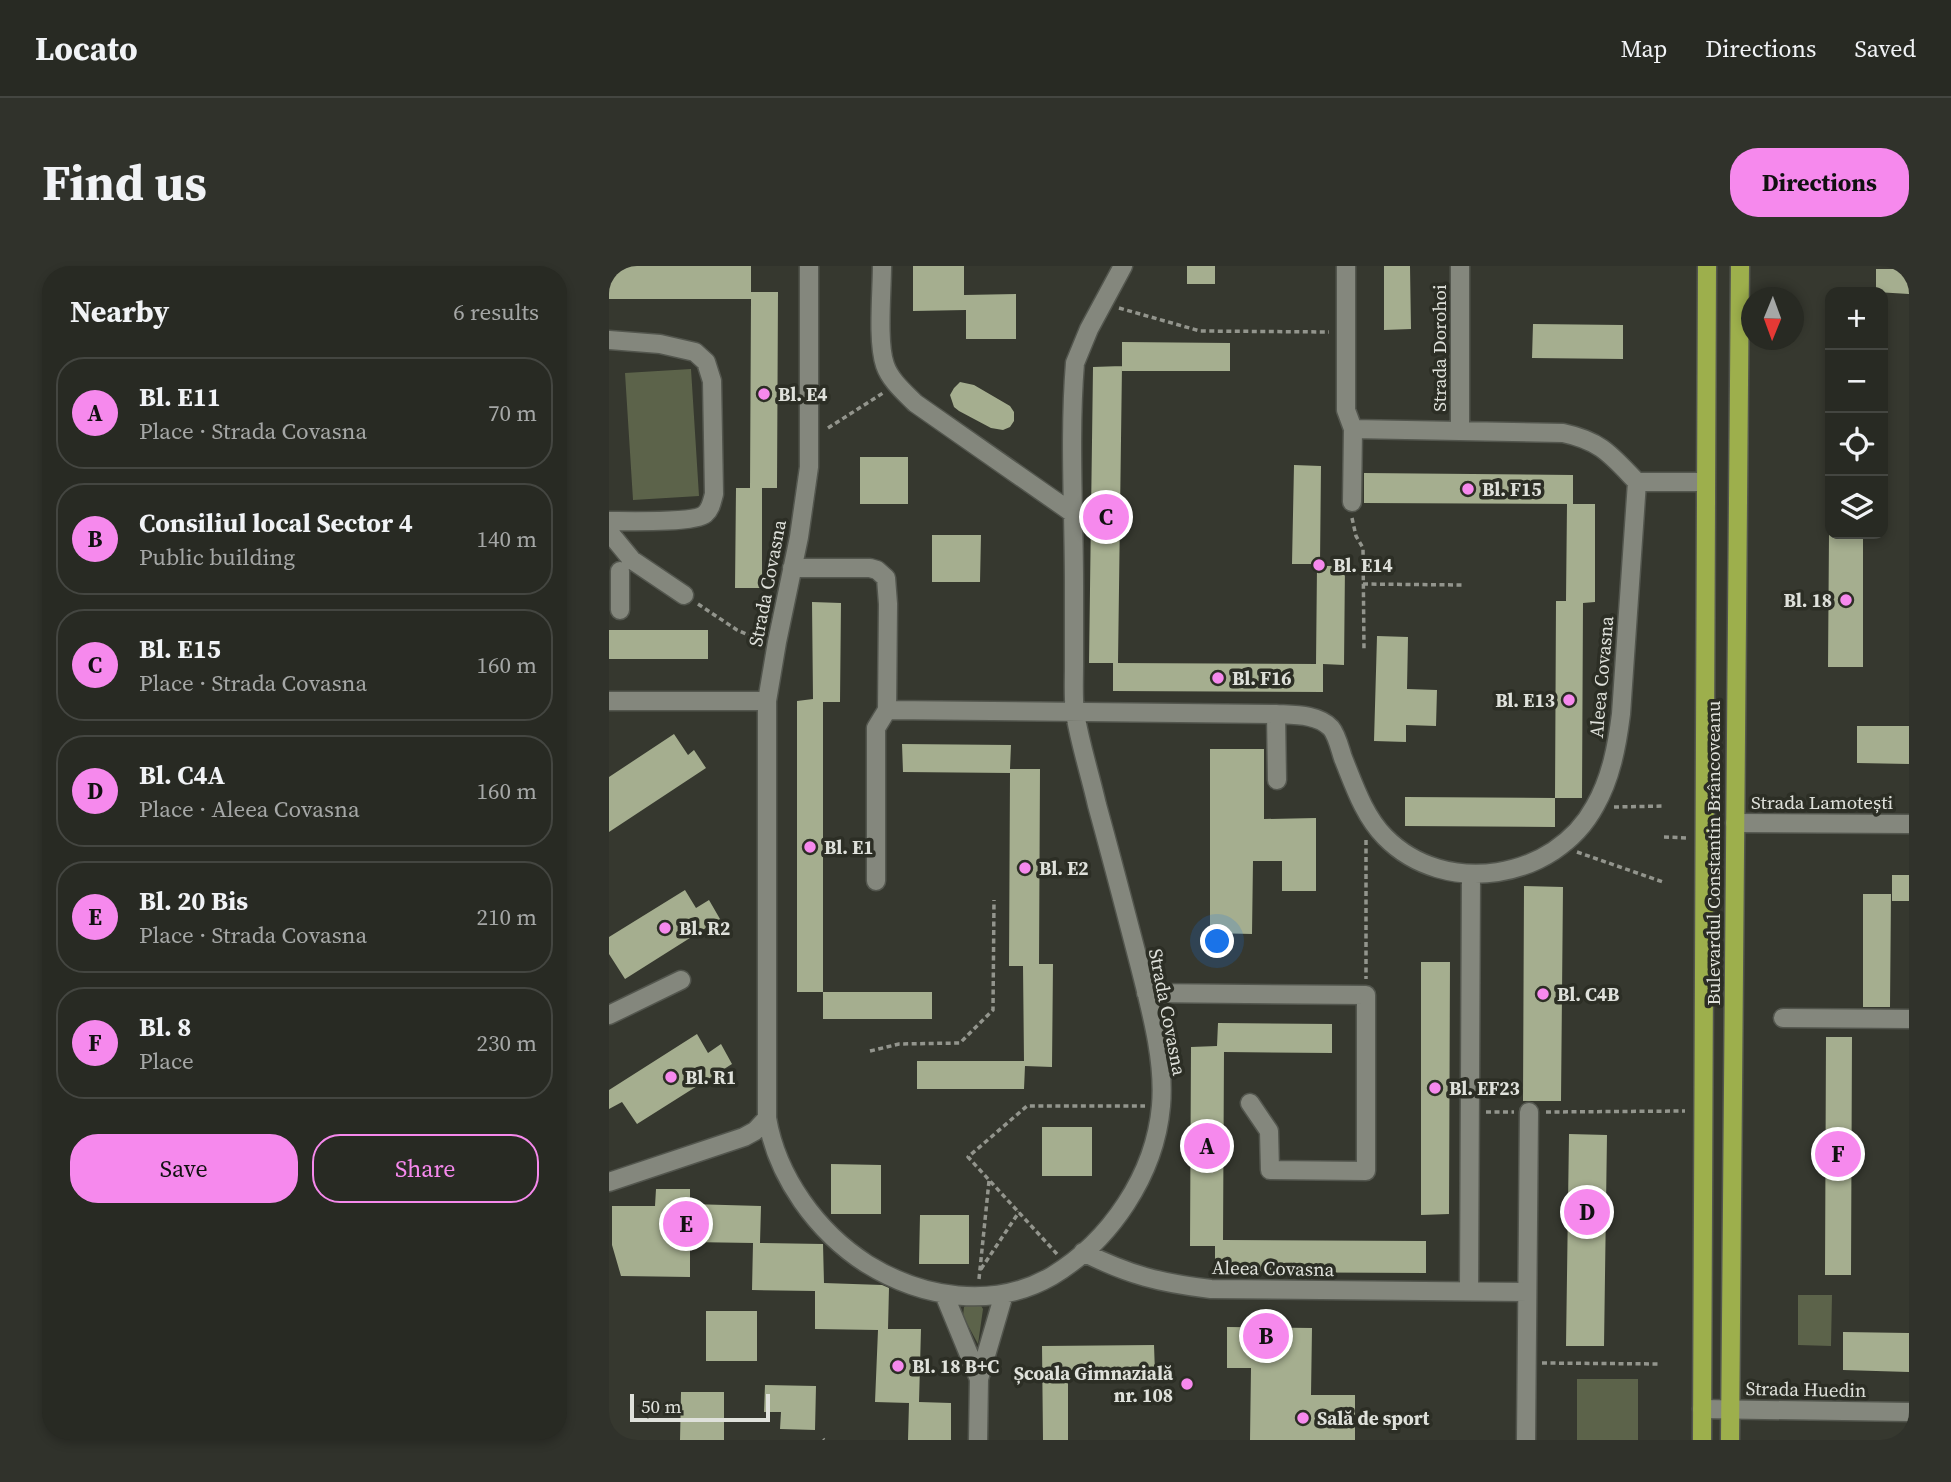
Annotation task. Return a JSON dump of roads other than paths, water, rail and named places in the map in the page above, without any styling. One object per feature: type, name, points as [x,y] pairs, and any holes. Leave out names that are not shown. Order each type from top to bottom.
[{"type":"main road","name":"Bulevardul Constantin Brâncoveanu","points":[[1702,1440],[1707,266]]},
{"type":"main road","name":"Bulevardul Constantin Brâncoveanu","points":[[1730,1440],[1739,266]]},
{"type":"street","name":"Strada Covasna","points":[[809,266],[810,439],[806,492],[768,701],[767,1118],[774,1150],[803,1203],[828,1232],[862,1261],[892,1279],[919,1289],[977,1296],[1004,1294],[1033,1285],[1068,1265],[1083,1252],[1124,1205],[1139,1183],[1150,1157],[1161,1107],[1159,1059],[1146,993],[1075,711],[1073,514],[1076,363],[1089,329],[1123,266]]},
{"type":"street","points":[[882,266],[882,349],[885,365],[897,385],[915,403],[1073,514]]},
{"type":"street","points":[[1346,266],[1346,410],[1353,429],[1352,502]]},
{"type":"street","name":"Strada Dorohoi","points":[[1460,266],[1460,430]]},
{"type":"street","points":[[609,340],[660,344],[695,352],[706,362],[712,381],[714,494],[711,506],[703,516],[689,519],[609,521]]},
{"type":"street","name":"Strada Dorohoi","points":[[1353,429],[1547,432],[1584,438],[1610,454],[1636,482]]},
{"type":"street","points":[[1636,482],[1705,482]]},
{"type":"street","name":"Aleea Covasna","points":[[887,710],[1276,714],[1319,719],[1332,729],[1372,823],[1404,853],[1441,870],[1471,875],[1506,871],[1538,860],[1562,847],[1595,807],[1616,751],[1621,714],[1636,482]]},
{"type":"street","points":[[609,532],[620,565],[620,610]]},
{"type":"street","points":[[620,565],[684,595]]},
{"type":"street","points":[[792,568],[870,568],[886,578],[887,710],[876,728],[876,881]]},
{"type":"street","points":[[609,701],[768,701]]},
{"type":"street","points":[[1276,714],[1277,780]]},
{"type":"street","name":"Strada Lamotești","points":[[1735,823],[1909,824]]},
{"type":"street","points":[[1469,1291],[1471,875]]},
{"type":"street","points":[[609,1015],[681,980]]},
{"type":"street","points":[[1146,993],[1366,996],[1366,1171],[1270,1170],[1269,1131],[1250,1103]]},
{"type":"street","points":[[1783,1018],[1909,1018]]},
{"type":"street","points":[[1526,1440],[1529,1112]]},
{"type":"street","points":[[609,1182],[744,1137],[767,1118]]},
{"type":"street","name":"Aleea Covasna","points":[[1083,1252],[1137,1276],[1211,1289],[1527,1292]]},
{"type":"street","points":[[944,1294],[979,1378]]},
{"type":"street","points":[[978,1440],[979,1378],[1004,1294]]},
{"type":"street","name":"Strada Huedin","points":[[1702,1409],[1909,1412]]},
{"type":"place","name":"Bl. E4","points":[[764,394]]},
{"type":"place","name":"Bl. F15","points":[[1468,489]]},
{"type":"place","name":"Bl. E15","points":[[1106,517]]},
{"type":"place","name":"Bl. E14","points":[[1319,565]]},
{"type":"place","name":"Bl. 18","points":[[1846,600]]},
{"type":"place","name":"Bl. F16","points":[[1218,678]]},
{"type":"place","name":"Bl. E13","points":[[1569,700]]},
{"type":"place","name":"Bl. E1","points":[[810,847]]},
{"type":"place","name":"Bl. E2","points":[[1025,868]]},
{"type":"place","name":"Bl. R2","points":[[665,928]]},
{"type":"place","name":"Bl. C4B","points":[[1543,994]]},
{"type":"place","name":"Bl. R1","points":[[671,1077]]},
{"type":"place","name":"Bl. EF23","points":[[1435,1088]]},
{"type":"place","name":"Bl. E11","points":[[1207,1146]]},
{"type":"place","name":"Bl. 8","points":[[1838,1154]]},
{"type":"place","name":"Bl. C4A","points":[[1587,1212]]},
{"type":"place","name":"Bl. 20 Bis","points":[[686,1224]]},
{"type":"place","name":"Consiliul local Sector 4","points":[[1266,1336]]},
{"type":"place","name":"Bl. 18 B+C","points":[[898,1366]]},
{"type":"place","name":"Școala Gimnazială nr. 108","points":[[1187,1384]]},
{"type":"place","name":"Sală de sport","points":[[1303,1418]]}]
